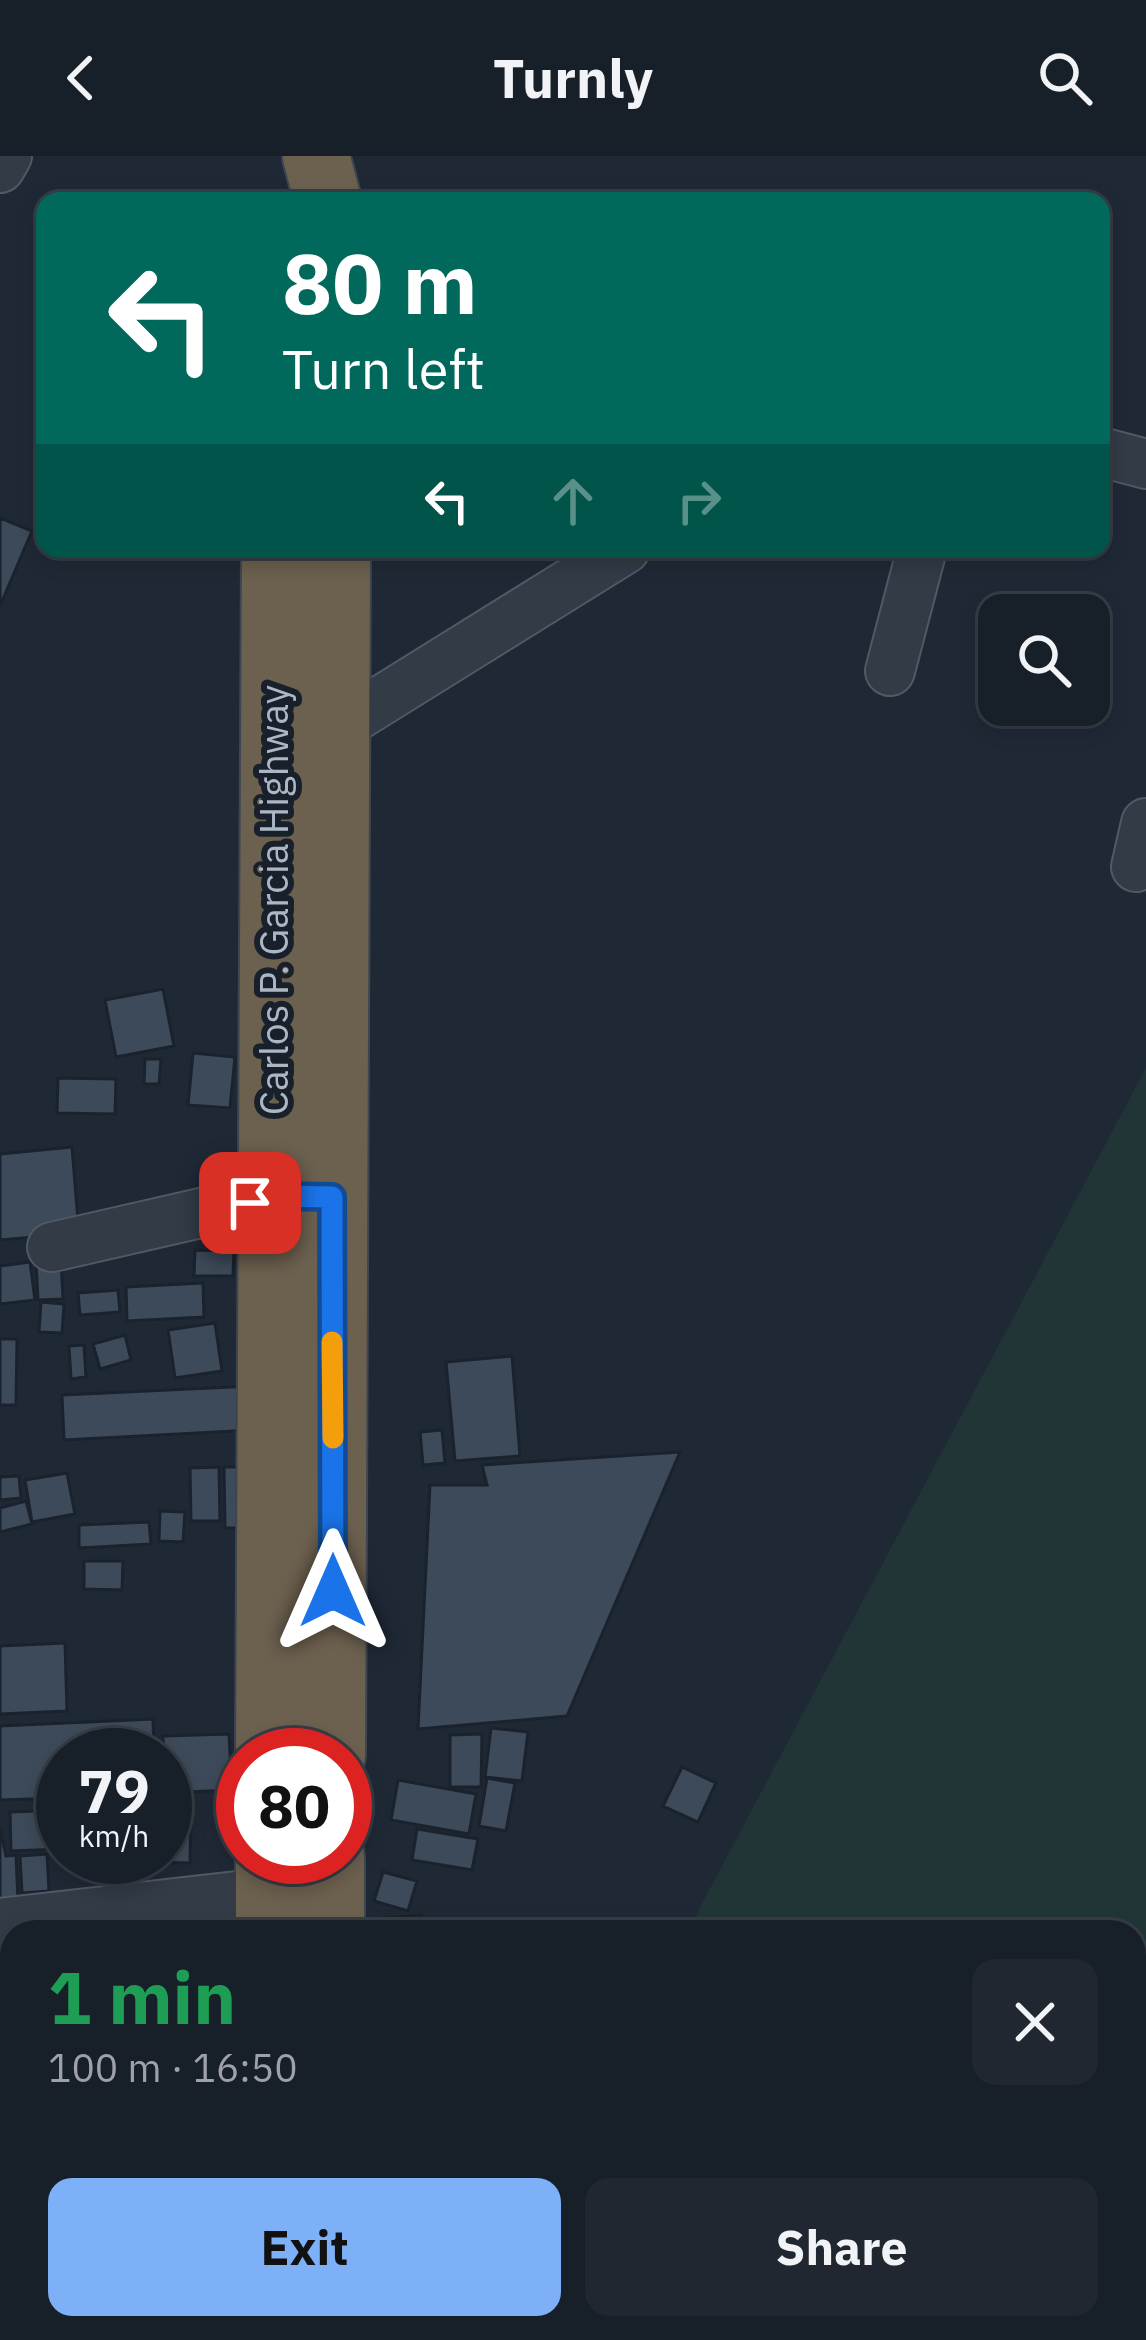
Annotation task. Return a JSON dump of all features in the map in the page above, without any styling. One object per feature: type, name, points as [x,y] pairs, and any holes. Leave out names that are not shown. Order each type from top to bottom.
[{"type":"highway","points":[[288,192],[294,156]]},
{"type":"highway","points":[[316,156],[326,192]]},
{"type":"highway","name":"Carlos P. Garcia Highway","points":[[275,558],[271,735],[303,1197]]},
{"type":"highway","name":"Carlos P. Garcia Highway","points":[[276,1728],[301,1634],[303,1197],[337,728],[337,558]]},
{"type":"highway","name":"Carlos P. Garcia Highway","points":[[301,1634],[325,1728]]},
{"type":"street","points":[[0,168],[7,156]]},
{"type":"street","points":[[1110,454],[1146,464]]},
{"type":"street","points":[[337,728],[611,558]]},
{"type":"street","points":[[890,671],[920,558]]},
{"type":"street","points":[[52,1247],[303,1197]]},
{"type":"street","points":[[30,1920],[300,1893]]},
{"type":"green space","points":[[1146,1068],[1146,1920],[693,1920]]},
{"type":"building","points":[[0,518],[32,531],[0,606]]},
{"type":"building","points":[[163,989],[174,1046],[116,1057],[105,1000]]},
{"type":"building","points":[[193,1053],[235,1057],[230,1108],[188,1105]]},
{"type":"building","points":[[145,1059],[161,1059],[159,1084],[144,1084]]},
{"type":"building","points":[[58,1078],[116,1079],[115,1114],[57,1113]]},
{"type":"building","points":[[72,1147],[79,1233],[0,1240],[0,1154]]},
{"type":"building","points":[[214,1162],[238,1163],[237,1187],[213,1186]]},
{"type":"building","points":[[195,1250],[234,1251],[233,1276],[194,1276]]},
{"type":"building","points":[[61,1259],[63,1299],[38,1300],[36,1261]]},
{"type":"building","points":[[30,1262],[35,1300],[0,1304],[0,1266]]},
{"type":"building","points":[[203,1283],[204,1317],[127,1321],[126,1287]]},
{"type":"building","points":[[118,1290],[120,1312],[80,1315],[78,1293]]},
{"type":"building","points":[[41,1302],[64,1304],[62,1333],[39,1332]]},
{"type":"building","points":[[215,1323],[222,1371],[175,1378],[168,1330]]},
{"type":"building","points":[[125,1335],[131,1360],[100,1369],[93,1344]]},
{"type":"building","points":[[0,1339],[17,1339],[16,1405],[0,1405]]},
{"type":"building","points":[[84,1345],[86,1377],[71,1379],[69,1346]]},
{"type":"building","points":[[512,1356],[520,1456],[455,1461],[446,1362]]},
{"type":"building","points":[[252,1386],[254,1430],[64,1440],[62,1395]]},
{"type":"building","points":[[442,1430],[445,1463],[423,1465],[420,1432]]},
{"type":"building","points":[[680,1452],[567,1716],[418,1729],[430,1485],[487,1485],[482,1465]]},
{"type":"building","points":[[219,1467],[220,1521],[191,1521],[190,1468]]},
{"type":"building","points":[[224,1467],[249,1467],[250,1528],[225,1528]]},
{"type":"building","points":[[67,1473],[75,1514],[32,1522],[25,1480]]},
{"type":"building","points":[[19,1476],[21,1498],[0,1500],[0,1477]]},
{"type":"building","points":[[26,1501],[32,1524],[0,1532],[0,1508]]},
{"type":"building","points":[[160,1511],[185,1512],[183,1542],[159,1541]]},
{"type":"building","points":[[149,1522],[151,1544],[79,1548],[79,1525]]},
{"type":"building","points":[[84,1561],[123,1561],[122,1590],[84,1589]]},
{"type":"building","points":[[65,1643],[67,1711],[0,1714],[0,1646]]},
{"type":"building","points":[[153,1719],[153,1728],[36,1728],[36,1799],[0,1800],[0,1726]]},
{"type":"building","points":[[491,1728],[528,1732],[522,1781],[485,1777]]},
{"type":"building","points":[[216,1734],[216,1791],[192,1792],[192,1735]]},
{"type":"building","points":[[482,1734],[481,1787],[450,1787],[450,1735]]},
{"type":"building","points":[[682,1767],[716,1783],[698,1822],[663,1806]]},
{"type":"building","points":[[487,1778],[515,1783],[506,1831],[479,1826]]},
{"type":"building","points":[[398,1780],[476,1794],[469,1834],[391,1820]]},
{"type":"building","points":[[36,1811],[36,1850],[11,1851],[10,1812]]},
{"type":"building","points":[[0,1827],[6,1856],[16,1855],[18,1901],[0,1902]]},
{"type":"building","points":[[417,1829],[478,1839],[472,1870],[412,1860]]},
{"type":"building","points":[[36,1855],[36,1884],[49,1884],[49,1891],[22,1893],[20,1856]]},
{"type":"building","points":[[383,1872],[417,1881],[408,1911],[374,1901]]},
{"type":"building","points":[[421,1915],[421,1920],[383,1918]]},
{"type":"slow traffic","points":[[332,1342],[333,1438]]},
{"type":"route","points":[[250,1203],[275,1196],[332,1197],[333,1591]]}]
